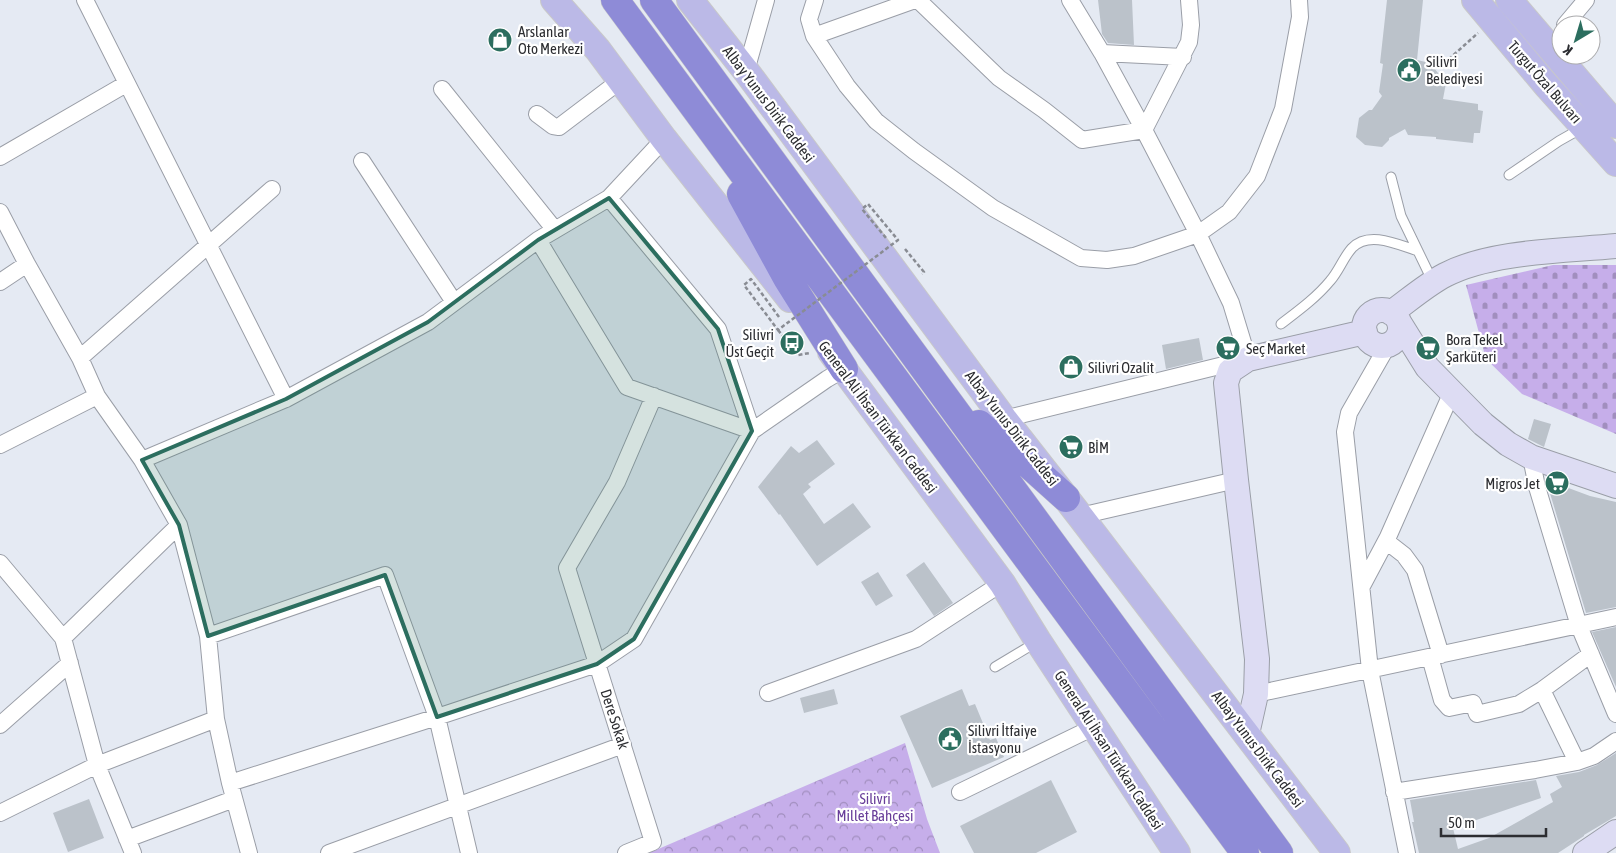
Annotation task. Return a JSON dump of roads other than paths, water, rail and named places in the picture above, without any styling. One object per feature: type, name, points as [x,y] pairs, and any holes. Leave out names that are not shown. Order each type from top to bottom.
[{"type":"highway","points":[[615,0],[1245,853]]},
{"type":"highway","points":[[654,0],[942,390],[1279,853]]},
{"type":"highway","points":[[700,115],[787,278],[844,369]]},
{"type":"highway","points":[[942,390],[1000,443],[1027,463],[1073,507]]},
{"type":"main road","name":"General Ali İhsan Türkkan Caddesi","points":[[554,0],[598,50],[844,369],[875,414],[1002,583],[1177,853]]},
{"type":"main road","name":"Albay Yunus Dirik Caddesi","points":[[690,0],[746,71],[1004,419],[1337,853]]},
{"type":"main road","name":"Turgut Özal Bulvarı","points":[[1475,0],[1616,163]]},
{"type":"main road","name":"Turgut Özal Bulvarı","points":[[1509,0],[1551,35]]},
{"type":"main road","name":"Turgut Özal Bulvarı","points":[[1574,65],[1616,125]]},
{"type":"main road","points":[[1395,317],[1446,274],[1481,261],[1612,243]]},
{"type":"main road","points":[[1395,317],[1400,327],[1397,338],[1388,345],[1382,346],[1371,342],[1365,332],[1365,326],[1370,315],[1380,310],[1395,317],[1427,367],[1483,424],[1508,444],[1531,457],[1616,486]]},
{"type":"main road","points":[[1246,734],[1256,694],[1257,659],[1226,383],[1230,370],[1248,359],[1365,332]]},
{"type":"main road","points":[[1388,345],[1427,367]]},
{"type":"main road","points":[[1584,853],[1616,832]]},
{"type":"street","points":[[86,0],[126,84],[286,399]]},
{"type":"street","points":[[746,71],[766,0]]},
{"type":"street","points":[[816,0],[809,19],[814,36],[847,86],[876,121],[993,208],[1081,258],[1107,260],[1134,256],[1198,234],[1228,212],[1257,176],[1284,109],[1300,17],[1300,0]]},
{"type":"street","points":[[814,36],[917,0],[999,78],[1082,140],[1144,130]]},
{"type":"street","points":[[1004,419],[1248,359],[1231,303],[1198,234],[1102,53],[1070,0]]},
{"type":"street","points":[[1144,130],[1190,42],[1189,0]]},
{"type":"street","points":[[1573,15],[1586,0]]},
{"type":"street","points":[[1102,53],[1183,57]]},
{"type":"street","points":[[538,114],[553,126],[559,127],[621,80]]},
{"type":"street","points":[[0,157],[126,84]]},
{"type":"street","points":[[442,89],[555,230]]},
{"type":"street","points":[[142,460],[286,399],[428,322],[538,240],[609,198],[664,138]]},
{"type":"street","points":[[362,161],[454,302]]},
{"type":"street","points":[[80,358],[272,189]]},
{"type":"street","points":[[609,198],[718,329],[752,431]]},
{"type":"street","points":[[0,212],[80,358],[98,396],[142,460],[178,525],[208,636],[216,720],[230,783],[249,853]]},
{"type":"street","points":[[538,240],[628,387],[752,431]]},
{"type":"street","points":[[0,282],[27,264]]},
{"type":"street","points":[[1388,345],[1349,413],[1345,432],[1370,670],[1407,853]]},
{"type":"street","points":[[230,783],[597,664],[634,639],[752,431],[844,369]]},
{"type":"street","points":[[1362,586],[1386,541],[1452,392]]},
{"type":"street","points":[[0,445],[98,396]]},
{"type":"street","name":"Dere Sokak","points":[[626,853],[653,842],[567,568],[617,482],[654,396]]},
{"type":"street","points":[[1531,457],[1537,487],[1579,626],[1616,714]]},
{"type":"street","points":[[1073,507],[1236,480]]},
{"type":"street","points":[[63,638],[178,525]]},
{"type":"street","points":[[1386,541],[1404,555],[1412,565],[1435,656],[1442,700],[1449,708],[1473,703],[1477,714],[1519,704],[1542,690],[1591,654]]},
{"type":"street","points":[[0,563],[63,638],[97,765],[130,846],[234,799]]},
{"type":"street","points":[[208,636],[385,575],[437,717],[469,853]]},
{"type":"street","points":[[768,693],[916,639],[1002,583]]},
{"type":"street","points":[[1256,694],[1616,617]]},
{"type":"street","points":[[0,725],[70,663]]},
{"type":"street","points":[[1542,690],[1577,762]]},
{"type":"street","points":[[0,813],[97,765],[216,720]]},
{"type":"street","points":[[960,792],[1094,727]]},
{"type":"street","points":[[1394,792],[1577,762],[1594,756],[1616,741]]},
{"type":"street","points":[[329,853],[623,745]]},
{"type":"lane","points":[[1509,175],[1559,141],[1584,127]]},
{"type":"lane","points":[[1391,177],[1401,216],[1433,283]]},
{"type":"lane","points":[[1281,324],[1312,299],[1331,280],[1353,247],[1365,241],[1383,239],[1418,252]]},
{"type":"lane","points":[[995,667],[1038,641]]},
{"type":"place","name":"Arslanlar Oto Merkezi","points":[[500,40]]},
{"type":"place","name":"Silivri Belediyesi","points":[[1409,70]]},
{"type":"place","name":"Silivri Üst Geçit","points":[[792,343]]},
{"type":"place","name":"Seç Market","points":[[1228,348]]},
{"type":"place","name":"Bora Tekel Şarküteri","points":[[1428,348]]},
{"type":"place","name":"Silivri Ozalit","points":[[1071,367]]},
{"type":"place","name":"BİM","points":[[1071,447]]},
{"type":"place","name":"Migros Jet","points":[[1557,483]]},
{"type":"place","name":"Silivri İtfaiye İstasyonu","points":[[950,739]]},
{"type":"park label","name":"Silivri Millet Bahçesi","points":[[875,806]]}]
